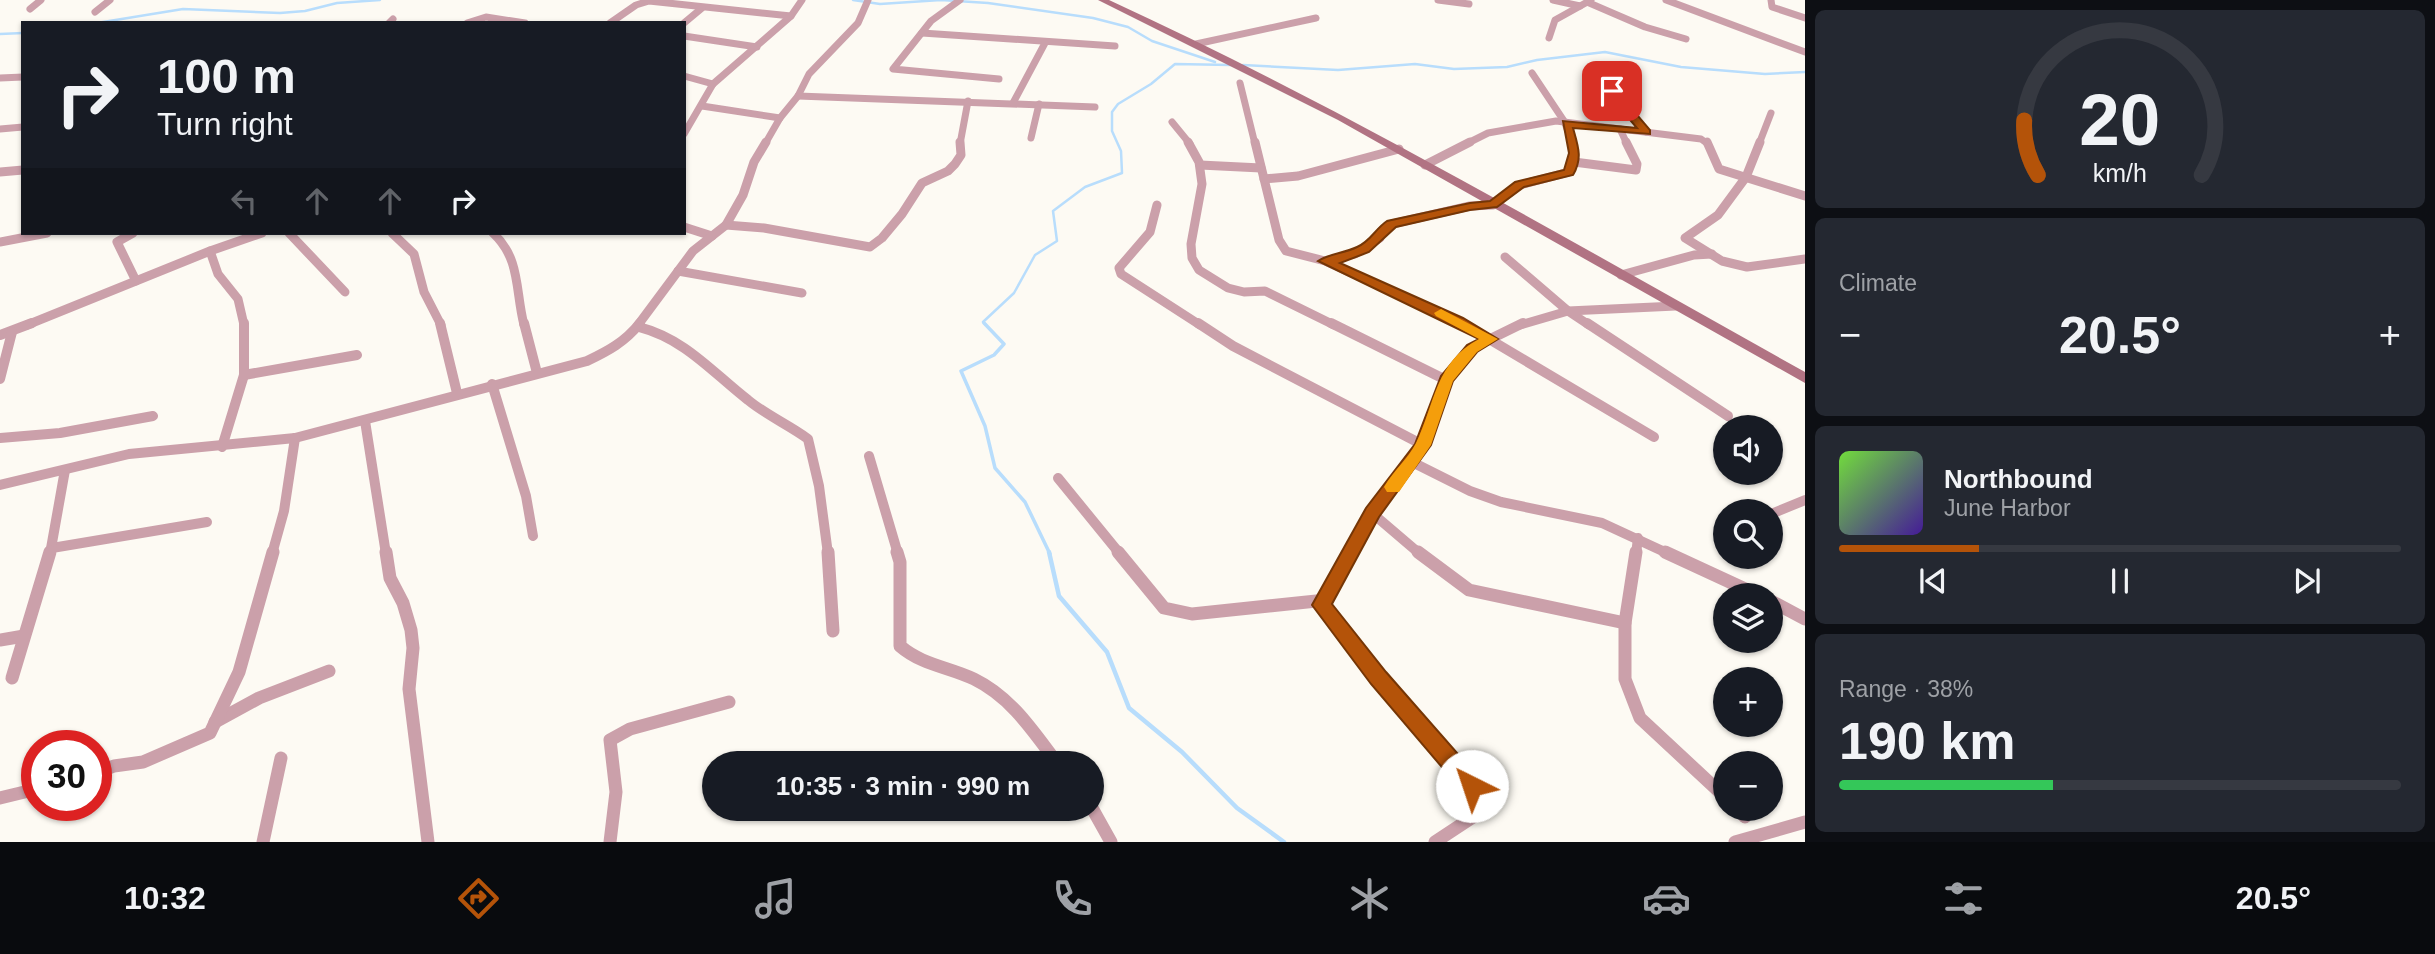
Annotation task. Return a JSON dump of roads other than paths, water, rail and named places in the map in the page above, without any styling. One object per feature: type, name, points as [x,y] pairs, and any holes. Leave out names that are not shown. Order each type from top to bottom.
[{"type":"street","points":[[30,9],[41,0]]},
{"type":"street","points":[[95,12],[110,0]]},
{"type":"street","points":[[686,131],[713,84],[791,16],[802,0]]},
{"type":"street","points":[[960,0],[945,6],[893,69],[999,79]]},
{"type":"street","points":[[1102,0],[1196,44],[1399,149],[1493,205],[1805,378]]},
{"type":"street","points":[[1438,0],[1469,2],[1466,13]]},
{"type":"street","points":[[1553,0],[1586,3],[1645,27],[1686,39]]},
{"type":"street","points":[[1666,0],[1805,52]]},
{"type":"street","points":[[1771,0],[1772,7],[1805,18]]},
{"type":"street","points":[[613,21],[636,5],[649,1],[791,16]]},
{"type":"street","points":[[0,485],[129,454],[295,438],[365,421],[457,393],[587,361],[616,347],[639,327],[693,251],[726,225],[743,195],[754,162],[780,118],[798,96],[809,74],[850,33],[867,3]]},
{"type":"street","points":[[1549,38],[1555,20],[1586,3]]},
{"type":"street","points":[[686,21],[702,8]]},
{"type":"street","points":[[473,21],[485,17],[512,21]]},
{"type":"street","points":[[1196,44],[1316,18]]},
{"type":"street","points":[[922,33],[1115,46]]},
{"type":"street","points":[[686,36],[757,47]]},
{"type":"street","points":[[1013,103],[1045,43]]},
{"type":"street","points":[[1325,261],[1340,259],[1364,249],[1380,238],[1381,231],[1392,224],[1470,206],[1493,205],[1520,185],[1569,172],[1574,162],[1573,144],[1566,124],[1532,73]]},
{"type":"street","points":[[0,87],[12,77]]},
{"type":"street","points":[[0,78],[21,77]]},
{"type":"street","points":[[686,77],[713,84]]},
{"type":"street","points":[[1598,77],[1646,132]]},
{"type":"street","points":[[1240,83],[1284,249],[1325,261],[1458,321],[1654,437]]},
{"type":"street","points":[[798,96],[1095,107]]},
{"type":"street","points":[[726,225],[764,228],[870,247],[882,238],[902,214],[922,183],[948,172],[955,164],[961,155],[960,145],[968,101]]},
{"type":"street","points":[[1031,138],[1040,104]]},
{"type":"street","points":[[702,106],[780,118]]},
{"type":"street","points":[[1771,113],[1746,177],[1718,215],[1685,238],[1722,261],[1747,267],[1787,264],[1805,259]]},
{"type":"street","points":[[1425,165],[1488,133],[1556,121],[1704,140],[1717,168],[1805,197]]},
{"type":"street","points":[[1172,122],[1200,165],[1201,196],[1191,240],[1193,264],[1197,270],[1226,288],[1245,292],[1265,291],[1446,380]]},
{"type":"street","points":[[0,129],[21,127]]},
{"type":"street","points":[[1574,162],[1636,170],[1637,164],[1620,129]]},
{"type":"street","points":[[1264,179],[1308,175],[1373,153],[1399,149]]},
{"type":"street","points":[[1200,165],[1261,168]]},
{"type":"street","points":[[0,172],[21,170]]},
{"type":"street","points":[[1157,205],[1150,232],[1119,268],[1121,274],[1223,341],[1423,445]]},
{"type":"street","points":[[686,228],[712,236]]},
{"type":"street","points":[[0,242],[37,235]]},
{"type":"street","points":[[129,235],[117,242],[136,281]]},
{"type":"street","points":[[242,235],[249,238]]},
{"type":"street","points":[[0,335],[257,235]]},
{"type":"street","points":[[291,235],[345,292]]},
{"type":"street","points":[[394,235],[414,254],[415,268],[424,292],[441,326],[457,393]]},
{"type":"street","points":[[495,235],[507,246],[513,260],[519,306],[537,373]]},
{"type":"street","points":[[210,251],[218,274],[238,299],[243,311],[246,360],[244,375],[222,447]]},
{"type":"street","points":[[1621,275],[1694,255],[1712,254]]},
{"type":"street","points":[[1505,257],[1568,311],[1726,415]]},
{"type":"street","points":[[1787,264],[1805,270]]},
{"type":"street","points":[[678,271],[802,293]]},
{"type":"street","points":[[1436,842],[1488,807],[1324,611],[1322,605],[1372,513],[1423,445],[1446,380],[1472,348],[1524,323],[1568,311],[1676,306]]},
{"type":"street","points":[[0,327],[25,327]]},
{"type":"street","points":[[639,327],[650,328],[687,349],[762,411],[808,439],[816,464],[825,521],[833,631]]},
{"type":"street","points":[[0,379],[12,332]]},
{"type":"street","points":[[244,375],[357,355]]},
{"type":"street","points":[[492,384],[526,496],[533,536]]},
{"type":"street","points":[[0,438],[60,433],[153,416]]},
{"type":"street","points":[[365,421],[390,578],[411,630],[413,648],[409,689],[428,842]]},
{"type":"street","points":[[112,767],[143,761],[210,733],[239,672],[284,511],[295,438]]},
{"type":"street","points":[[869,456],[900,562],[901,646],[916,659],[974,679],[1014,706],[1048,751]]},
{"type":"street","points":[[1412,463],[1501,502],[1602,523],[1733,583]]},
{"type":"street","points":[[12,678],[63,501],[65,470]]},
{"type":"street","points":[[1058,478],[1164,608],[1192,614],[1326,600]]},
{"type":"street","points":[[1783,509],[1805,500]]},
{"type":"street","points":[[1372,513],[1437,568],[1468,590],[1625,623]]},
{"type":"street","points":[[51,548],[207,522]]},
{"type":"street","points":[[1638,538],[1625,623],[1625,679],[1640,718],[1713,786]]},
{"type":"street","points":[[1783,607],[1805,619]]},
{"type":"street","points":[[0,639],[24,636]]},
{"type":"street","points":[[215,722],[259,698],[329,671]]},
{"type":"street","points":[[610,842],[616,792],[610,740],[630,729],[729,702]]},
{"type":"street","points":[[263,842],[281,758]]},
{"type":"street","points":[[0,798],[21,793]]},
{"type":"street","points":[[1099,821],[1111,842]]},
{"type":"street","points":[[1735,842],[1805,822]]},
{"type":"waterway","points":[[109,21],[183,9],[280,13],[305,11],[337,3],[380,0]]},
{"type":"waterway","points":[[853,0],[880,4],[941,0],[988,3],[1093,18],[1128,27],[1152,41],[1215,62]]},
{"type":"waterway","points":[[0,34],[21,33]]},
{"type":"waterway","points":[[1243,65],[1338,70],[1415,64],[1454,69],[1507,67],[1537,60],[1605,52],[1681,67],[1765,74],[1805,72]]},
{"type":"waterway","points":[[984,323],[1014,293],[1035,255],[1057,241],[1053,211],[1085,187],[1122,173],[1121,151],[1112,131],[1112,112],[1118,104],[1151,84],[1175,64],[1231,65]]},
{"type":"waterway","points":[[984,323],[1004,344],[994,355],[961,371],[985,426],[995,468],[1025,502],[1050,554]]},
{"type":"waterway","points":[[1049,552],[1059,596],[1107,652],[1129,708],[1182,752],[1237,808],[1284,842]]}]
